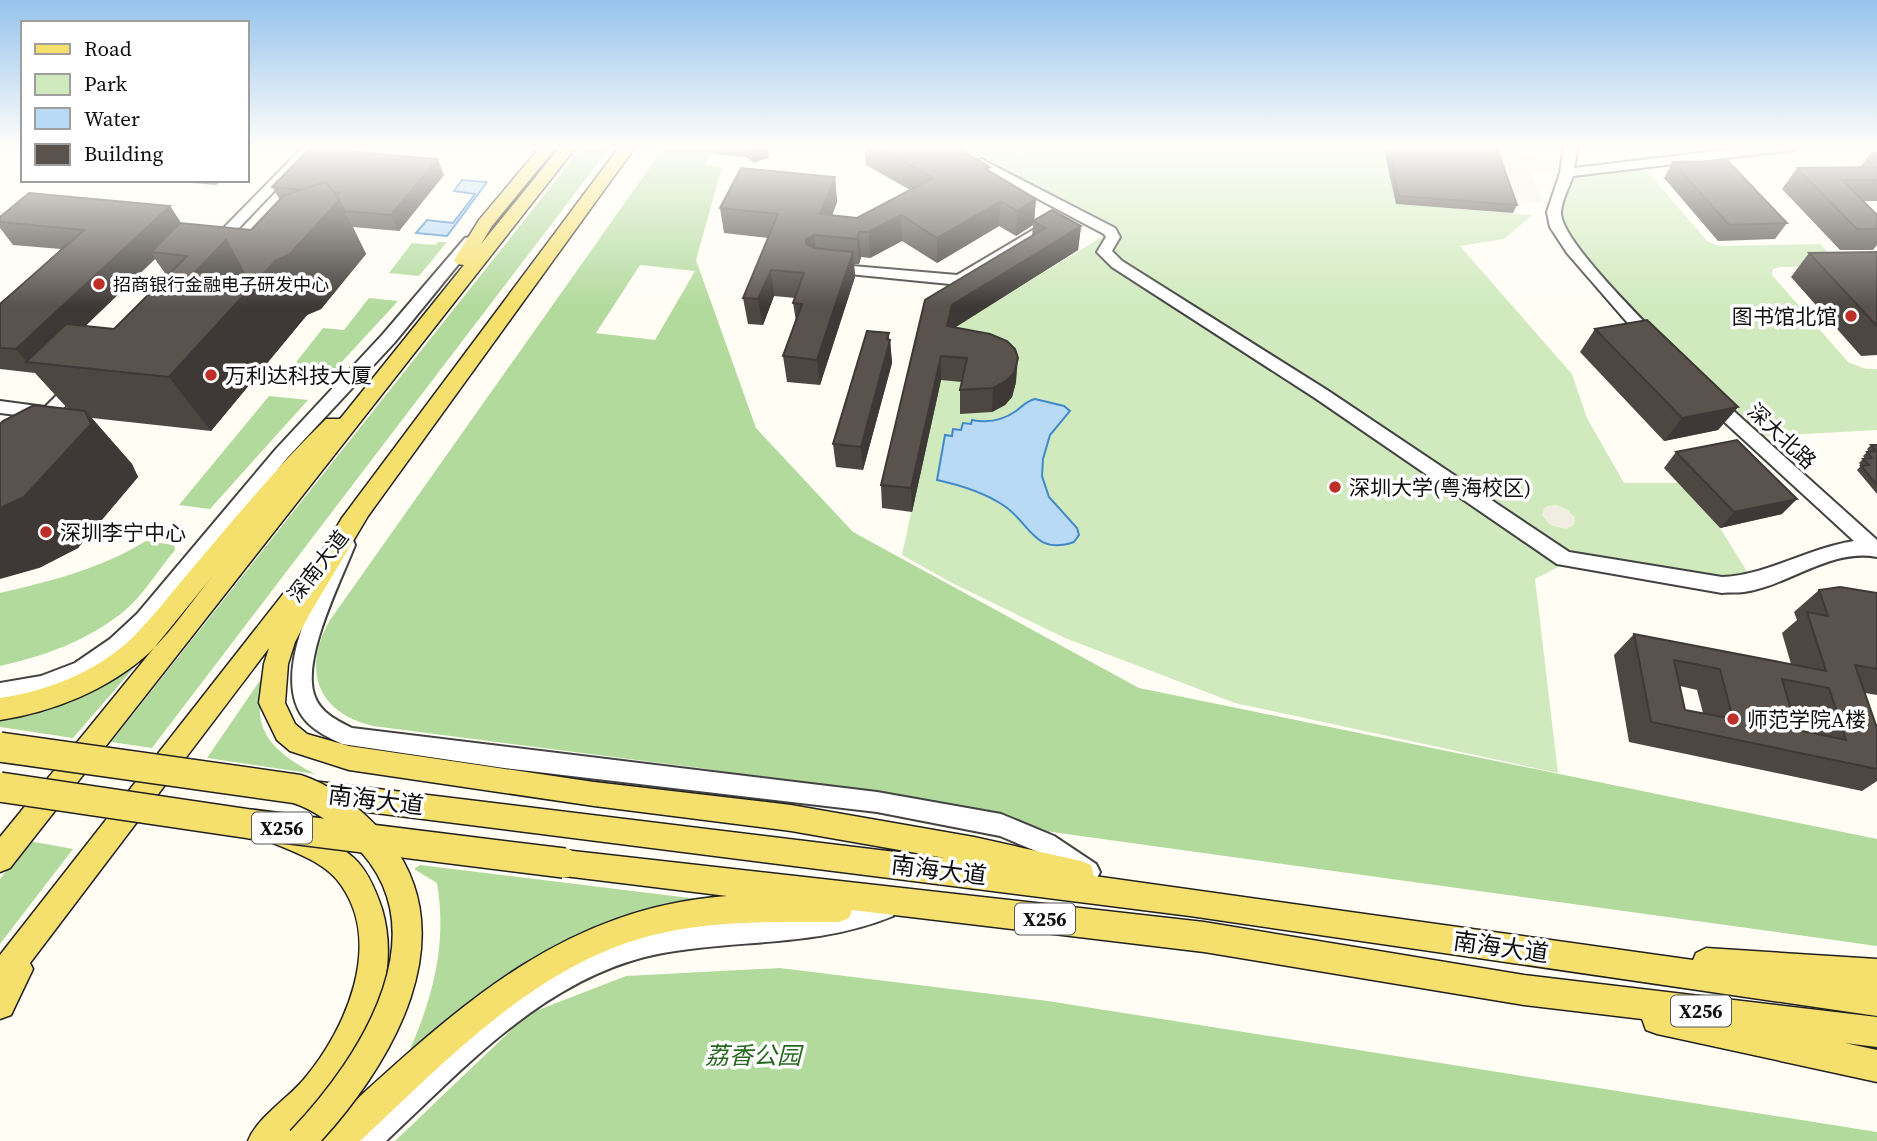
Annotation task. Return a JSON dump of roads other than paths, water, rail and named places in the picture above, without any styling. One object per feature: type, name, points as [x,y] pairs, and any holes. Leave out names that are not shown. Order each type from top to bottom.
[{"type":"main road","points":[[419,335],[485,224],[505,199]]},
{"type":"main road","points":[[0,859],[527,199]]},
{"type":"main road","name":"深南大道","points":[[0,979],[358,514],[589,199]]},
{"type":"main road","points":[[425,424],[496,345],[608,199]]},
{"type":"main road","points":[[544,261],[595,217]]},
{"type":"main road","points":[[0,709],[50,697],[80,686],[115,666],[142,644],[288,469],[399,361]]},
{"type":"main road","points":[[358,514],[283,642],[272,685],[272,703],[286,732],[299,743],[349,758],[594,794],[791,818],[974,850],[1190,902]]},
{"type":"main road","name":"南海大道","points":[[0,747],[304,792],[1190,902],[1877,1001]]},
{"type":"main road","name":"南海大道","points":[[0,787],[250,824],[1204,937],[1524,990],[1877,1032]]},
{"type":"main road","points":[[301,1141],[337,1103],[365,1063],[386,1022],[400,983],[407,946],[406,911],[402,890],[386,854],[356,825],[304,792]]},
{"type":"main road","points":[[250,824],[300,841],[331,857],[350,874],[364,897],[372,924],[373,955],[368,989],[355,1026],[330,1071],[294,1114],[264,1141]]},
{"type":"main road","points":[[336,1141],[474,1015],[550,961],[606,935],[661,919],[722,910],[949,908]]},
{"type":"main road","points":[[0,960],[45,919]]},
{"type":"main road","points":[[0,1004],[45,919]]},
{"type":"main road","points":[[1579,958],[1801,967],[1877,974]]},
{"type":"main road","points":[[1524,990],[1877,1066]]},
{"type":"street","points":[[205,254],[259,199]]},
{"type":"street","points":[[1050,199],[1110,232],[1112,237],[1104,252],[1116,264],[1321,394],[1563,559],[1722,585],[1746,584],[1837,551],[1874,549]]},
{"type":"street","points":[[1558,199],[1554,212],[1564,240],[1660,349]]},
{"type":"street","points":[[817,267],[960,280],[1072,211]]},
{"type":"street","points":[[0,692],[42,685],[82,669],[117,645],[144,620],[282,453],[388,338],[485,224]]},
{"type":"street","points":[[0,407],[49,413],[89,373]]},
{"type":"street","name":"深大北路","points":[[1698,387],[1874,549]]},
{"type":"street","points":[[358,514],[302,659],[300,683],[305,701],[314,716],[329,729],[349,737],[504,758],[877,802],[1001,825],[1046,844],[1101,880]]},
{"type":"street","points":[[366,1141],[455,1059],[537,992],[583,967],[621,951],[668,940],[720,933],[792,929],[828,923],[884,908]]},
{"type":"water","points":[[471,199],[474,199],[447,236],[416,233],[427,220],[453,223]]},
{"type":"water","points":[[1035,399],[1064,406],[1070,411],[1050,435],[1043,459],[1042,476],[1049,497],[1077,528],[1079,535],[1074,542],[1049,545],[1033,535],[1012,512],[995,500],[937,480],[945,435],[952,436],[953,429],[961,430],[963,423],[971,424],[972,420],[989,421],[1005,417]]},
{"type":"place","name":"招商银行金融电子研发中心","points":[[99,284]]},
{"type":"place","name":"图书馆北馆","points":[[1851,316]]},
{"type":"place","name":"万利达科技大厦","points":[[211,375]]},
{"type":"place","name":"深圳大学(粤海校区)","points":[[1335,487]]},
{"type":"place","name":"深圳李宁中心","points":[[46,532]]},
{"type":"place","name":"师范学院A楼","points":[[1733,719]]},
{"type":"park label","name":"荔香公园","points":[[753,1055]]}]
